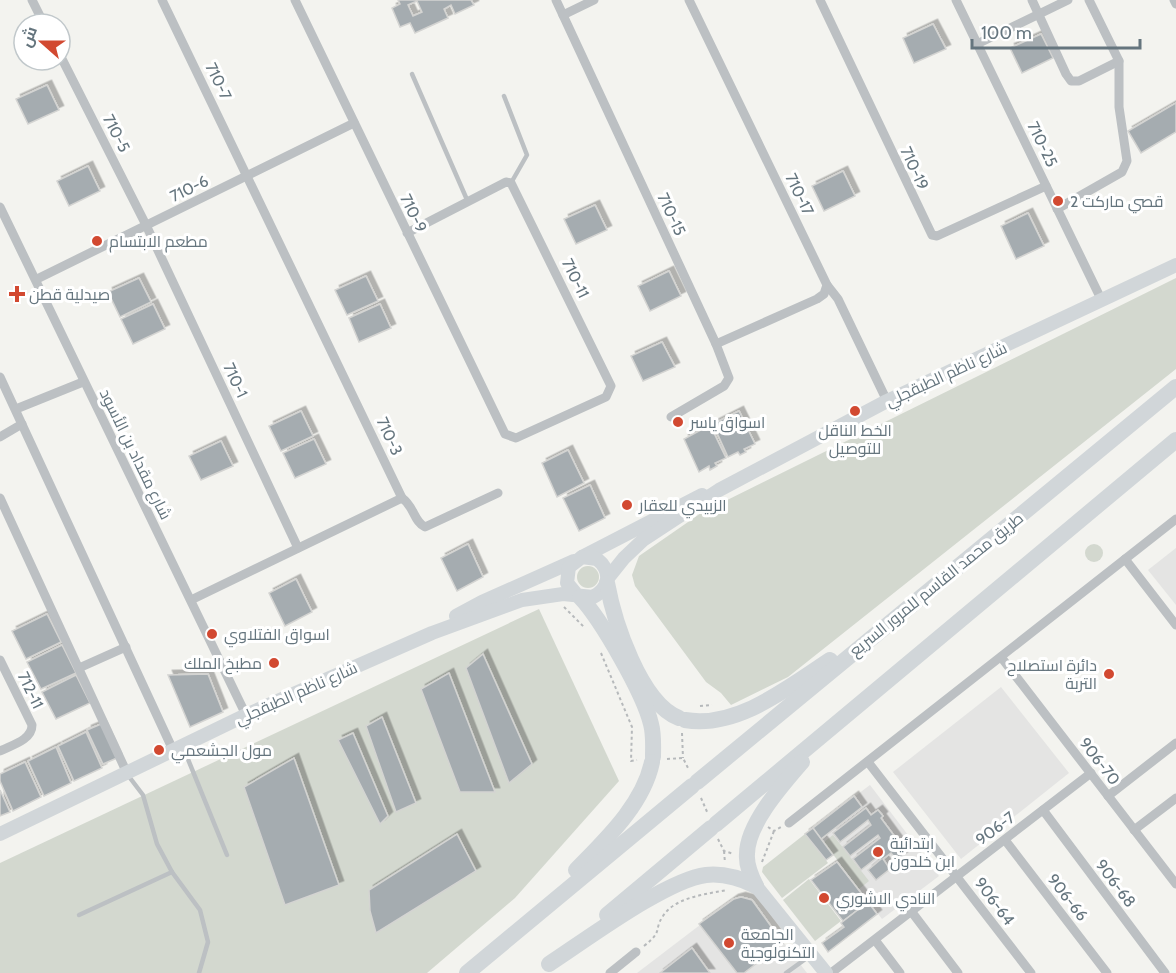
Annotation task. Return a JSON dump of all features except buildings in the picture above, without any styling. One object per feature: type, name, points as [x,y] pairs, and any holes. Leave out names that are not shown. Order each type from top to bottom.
[{"type":"highway","name":"طريق محمد القاسم للمرور السريع","points":[[466,973],[1176,387]]},
{"type":"highway","points":[[543,968],[1176,440]]},
{"type":"highway","points":[[607,580],[621,635],[650,693],[664,709],[682,719],[698,722],[716,720],[741,712],[776,695],[919,598]]},
{"type":"highway","points":[[521,928],[618,824],[643,788],[652,759],[653,736],[648,715],[604,627],[578,596]]},
{"type":"highway","points":[[756,886],[746,856],[748,841],[758,821],[789,777],[850,711]]},
{"type":"highway","points":[[543,968],[649,899],[698,877],[719,875],[740,878],[756,886]]},
{"type":"street","name":"710-7","points":[[162,0],[249,175]]},
{"type":"street","name":"710-9","points":[[295,0],[505,434],[509,438]]},
{"type":"street","name":"710-15","points":[[556,0],[716,344],[727,374],[728,382],[671,417]]},
{"type":"street","points":[[563,15],[594,0]]},
{"type":"street","name":"710-17","points":[[689,0],[827,285],[838,299],[887,401]]},
{"type":"street","name":"710-19","points":[[820,0],[929,232],[937,236],[1046,186]]},
{"type":"street","name":"710-25","points":[[956,0],[1102,301]]},
{"type":"street","points":[[1032,0],[1071,81],[1079,81],[1119,61]]},
{"type":"street","points":[[977,44],[1068,0]]},
{"type":"street","points":[[1057,208],[1122,172],[1127,161],[1119,107],[1119,61],[1089,0]]},
{"type":"street","name":"710-5","points":[[69,72],[146,225]]},
{"type":"street","name":"710-6","points":[[37,279],[354,123]]},
{"type":"street","name":"710-3","points":[[249,175],[402,498],[410,504],[419,524],[425,527],[498,494]]},
{"type":"street","points":[[407,233],[506,182],[511,183]]},
{"type":"street","name":"710-11","points":[[509,438],[516,438],[606,397],[611,386],[511,183]]},
{"type":"street","name":"شارع مقداد بن الأسود","points":[[0,207],[37,279],[83,382],[246,715]]},
{"type":"street","name":"710-1","points":[[146,225],[298,548]]},
{"type":"street","name":"شارع ناظم الطبقجلي","points":[[432,633],[482,602],[578,559],[680,505],[719,490],[887,401],[1176,265]]},
{"type":"street","points":[[716,344],[817,299],[824,294],[827,285]]},
{"type":"street","points":[[0,377],[126,647],[178,748]]},
{"type":"street","points":[[16,409],[83,382]]},
{"type":"street","points":[[0,437],[22,424]]},
{"type":"street","points":[[607,580],[607,570],[597,559],[578,559],[566,575],[571,590],[578,596],[593,597],[599,594],[624,558],[643,540],[719,490]]},
{"type":"street","points":[[0,498],[3,512],[126,771]]},
{"type":"street","points":[[191,600],[402,498]]},
{"type":"street","points":[[789,823],[1176,519]]},
{"type":"street","points":[[1125,559],[1176,625]]},
{"type":"street","name":"شارع ناظم الطبقجلي","points":[[0,834],[126,771],[246,715],[432,633],[522,600],[549,595],[578,596]]},
{"type":"street","points":[[79,668],[126,647]]},
{"type":"street","name":"906-70","points":[[1001,657],[1176,884]]},
{"type":"street","name":"712-11","points":[[0,660],[32,725],[32,731],[28,737],[0,751]]},
{"type":"street","points":[[1108,796],[1176,743]]},
{"type":"street","name":"906-64","points":[[868,762],[1031,973]]},
{"type":"street","name":"906-7","points":[[831,973],[1091,773]]},
{"type":"street","points":[[1134,830],[1176,798]]},
{"type":"street","name":"906-68","points":[[1043,810],[1165,973]]},
{"type":"street","name":"906-66","points":[[1005,840],[1107,973]]},
{"type":"street","points":[[756,886],[826,973]]},
{"type":"street","points":[[911,911],[958,973]]},
{"type":"street","points":[[874,940],[900,973]]},
{"type":"street","points":[[610,973],[636,952]]},
{"type":"lane","points":[[412,74],[468,202]]},
{"type":"lane","points":[[504,96],[527,155],[511,183]]},
{"type":"lane","points":[[178,748],[227,855]]},
{"type":"lane","points":[[126,771],[143,795],[157,844],[172,872],[201,910],[208,942],[199,973]]},
{"type":"lane","points":[[79,915],[172,872]]},
{"type":"lane","points":[[786,973],[812,955]]},
{"type":"path","points":[[549,595],[578,619],[592,636]]},
{"type":"path","points":[[600,651],[632,727],[631,761],[683,758],[724,851],[742,857]]},
{"type":"path","points":[[758,821],[774,831]]},
{"type":"path","points":[[752,860],[762,863],[774,831],[789,823]]},
{"type":"path","points":[[636,952],[657,935],[664,914],[675,906],[686,899],[730,890]]},
{"type":"shaded area","points":[[1176,278],[1176,369],[788,677],[731,705],[721,693],[706,682],[635,586],[632,575],[639,556],[701,513]]},
{"type":"shaded area","points":[[1094,544],[1100,547],[1103,553],[1100,559],[1094,562],[1088,559],[1085,553],[1088,547]]},
{"type":"shaded area","points":[[1176,548],[1176,605],[1148,570]]},
{"type":"shaded area","points":[[588,566],[596,569],[599,577],[596,585],[588,588],[580,585],[577,577],[580,569]]},
{"type":"shaded area","points":[[539,609],[619,781],[515,898],[427,973],[0,973],[0,863]]},
{"type":"shaded area","points":[[1001,687],[1069,773],[961,859],[893,772]]},
{"type":"shaded area","points":[[870,785],[939,876],[882,919],[813,828]]},
{"type":"shaded area","points":[[805,834],[828,863],[782,898],[762,872],[763,867]]},
{"type":"shaded area","points":[[833,835],[869,881],[859,889],[824,842]]},
{"type":"shaded area","points":[[809,879],[841,921],[815,941],[783,900]]},
{"type":"shaded area","name":"الجامعة التكنولوجية","points":[[734,899],[751,900],[807,973],[637,973]]},
{"type":"place","name":"قصي ماركت 2","points":[[1058,201]]},
{"type":"place","name":"مطعم الابتسام","points":[[97,241]]},
{"type":"place","name":"صيدلية قطن","points":[[17,294]]},
{"type":"place","name":"الخط الناقل للتوصيل","points":[[855,411]]},
{"type":"place","name":"اسواق ياسر","points":[[678,422]]},
{"type":"place","name":"الزبيدي للعقار","points":[[627,505]]},
{"type":"place","name":"اسواق الفتلاوي","points":[[212,634]]},
{"type":"place","name":"مطبخ الملك","points":[[274,663]]},
{"type":"place","name":"دائرة استصلاح التربة","points":[[1109,674]]},
{"type":"place","name":"مول الجشعمي","points":[[159,750]]},
{"type":"place","name":"ابتدائية ابن خلدون","points":[[878,852]]},
{"type":"place","name":"النادي الاشوري","points":[[824,898]]},
{"type":"place","name":"الجامعة التكنولوجية","points":[[729,943]]}]
